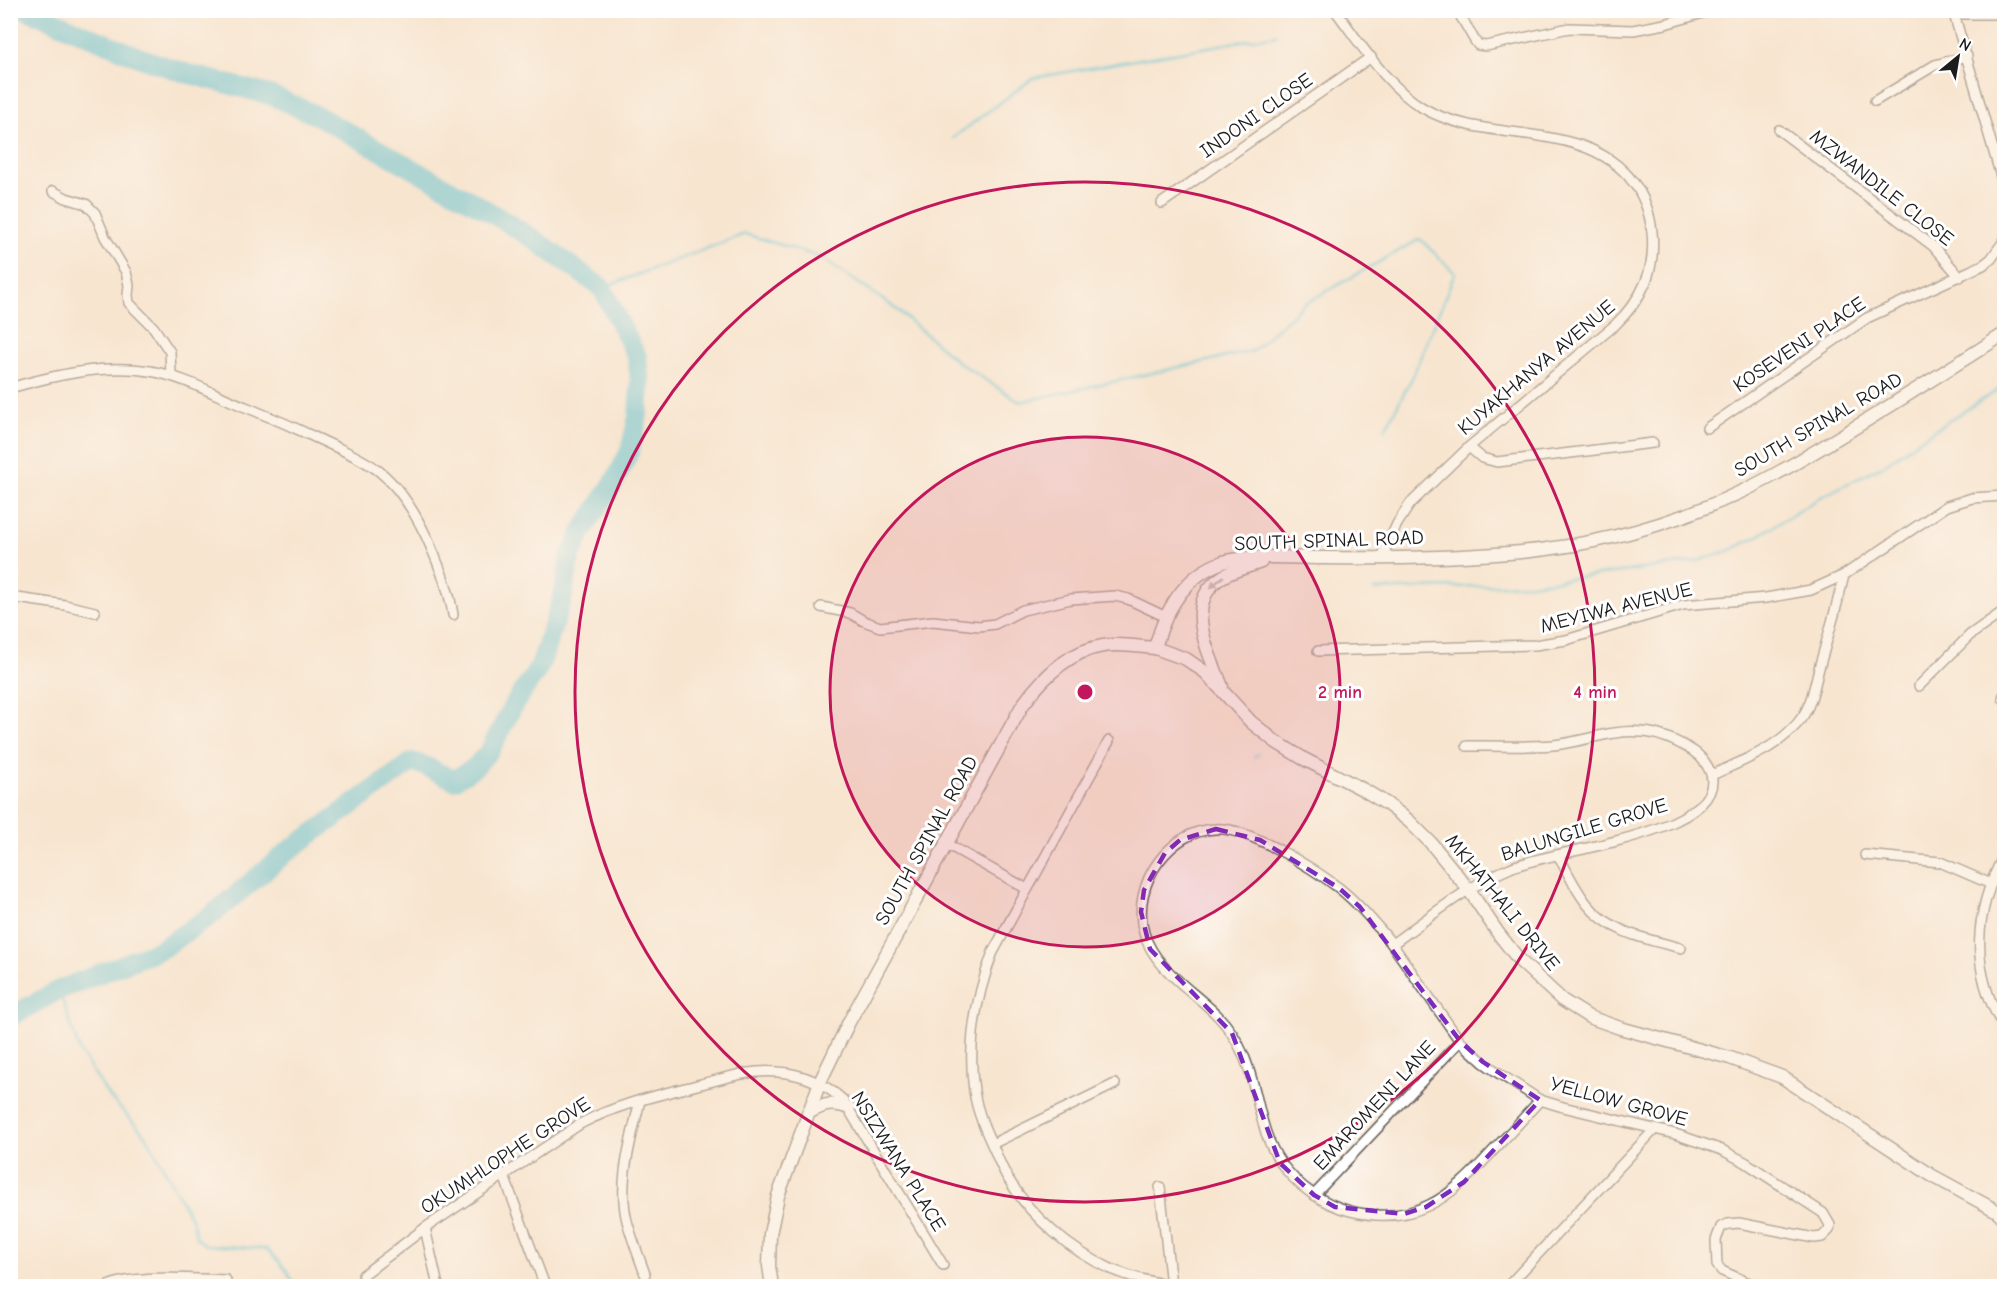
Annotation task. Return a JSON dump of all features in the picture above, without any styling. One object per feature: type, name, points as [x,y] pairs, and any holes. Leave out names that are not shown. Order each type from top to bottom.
[{"type":"street","name":"KUYAKHANYA AVENUE","points":[[1335,10],[1371,57],[1403,93],[1423,108],[1450,121],[1472,127],[1563,141],[1589,147],[1608,157],[1623,169],[1636,186],[1648,212],[1652,228],[1653,256],[1649,275],[1631,310],[1469,447],[1410,504],[1397,524],[1381,558]]},
{"type":"street","points":[[1457,10],[1478,45],[1486,46],[1569,27],[1633,30],[1686,19],[1713,10]]},
{"type":"street","points":[[2004,15],[1949,12],[1967,56],[2004,187]]},
{"type":"street","points":[[1875,101],[1935,65],[1967,56]]},
{"type":"street","name":"INDONI CLOSE","points":[[1162,203],[1371,57]]},
{"type":"street","name":"MZWANDILE CLOSE","points":[[1779,130],[1933,246],[1960,277]]},
{"type":"street","points":[[53,191],[86,204],[95,213],[105,237],[126,272],[129,303],[154,328],[170,352],[171,375]]},
{"type":"street","name":"KOSEVENI PLACE","points":[[1707,428],[1867,318],[1960,277],[1991,259],[2004,241]]},
{"type":"street","name":"SOUTH SPINAL ROAD","points":[[772,1287],[769,1266],[770,1234],[778,1196],[820,1082],[849,1022],[945,843],[1022,706],[1037,685],[1055,668],[1103,646],[1155,648],[1166,617],[1186,586],[1204,570],[1225,562],[1250,558],[1381,558],[1507,554],[1580,545],[1637,531],[1686,515],[1743,491],[1799,462],[2004,334]]},
{"type":"street","points":[[10,388],[46,377],[83,372],[124,370],[171,375],[337,447],[379,472],[416,517],[446,585],[453,615]]},
{"type":"street","points":[[1469,447],[1482,458],[1497,462],[1653,442]]},
{"type":"street","name":"MEYIWA AVENUE","points":[[1318,651],[1535,645],[1566,640],[1683,604],[1766,598],[1811,590],[1844,575],[1947,506],[1971,498],[2004,496]]},
{"type":"street","points":[[1224,693],[1201,630],[1202,605],[1210,588],[1223,577],[1270,558]]},
{"type":"street","points":[[1467,746],[1552,745],[1626,731],[1645,732],[1666,737],[1697,753],[1712,775],[1752,757],[1790,731],[1803,716],[1812,696],[1844,575]]},
{"type":"street","points":[[820,607],[850,614],[880,627],[933,621],[989,626],[1023,610],[1071,599],[1115,596],[1128,599],[1166,617]]},
{"type":"street","points":[[10,597],[95,612]]},
{"type":"street","points":[[1919,686],[1970,636],[2004,611]]},
{"type":"street","name":"MKHATHALI DRIVE","points":[[1155,648],[1186,659],[1205,672],[1251,722],[1276,742],[1364,790],[1409,821],[1431,843],[1469,890],[1520,961],[1562,1000],[1589,1017],[1620,1029],[1730,1058],[1782,1077],[1931,1175],[1997,1211],[2004,1218]]},
{"type":"street","points":[[1109,741],[993,952],[976,1007],[972,1060],[974,1092],[980,1119],[1009,1180],[1041,1220],[1085,1255],[1112,1269],[1143,1280],[1174,1286],[1160,1187]]},
{"type":"street","name":"BALUNGILE GROVE","points":[[1469,890],[1514,866],[1631,837],[1688,815],[1704,803],[1710,794],[1712,775]]},
{"type":"street","name":"YELLOW GROVE","points":[[1540,1100],[1464,1182],[1426,1207],[1404,1214],[1386,1216],[1335,1207],[1314,1195],[1280,1163],[1269,1141],[1255,1086],[1244,1055],[1232,1033],[1219,1017],[1164,966],[1150,949],[1144,933],[1141,912],[1144,890],[1152,870],[1165,853],[1180,840],[1216,829],[1236,831],[1260,840],[1339,888],[1360,907],[1392,944],[1460,1041],[1483,1062],[1540,1100],[1655,1129],[1722,1150],[1816,1206],[1828,1220],[1829,1230],[1822,1237],[1814,1238],[1739,1223],[1721,1227],[1717,1233],[1717,1265],[1722,1271],[1756,1287]]},
{"type":"street","points":[[945,843],[1027,889]]},
{"type":"street","points":[[1558,855],[1586,902],[1597,915],[1630,934],[1681,948]]},
{"type":"street","points":[[1866,855],[1940,862],[1991,884]]},
{"type":"street","points":[[2004,855],[1991,884],[1980,918],[1979,941],[1985,984],[1992,1005],[2004,1027]]},
{"type":"street","points":[[1392,944],[1469,890]]},
{"type":"street","name":"EMAROMENI LANE","points":[[1314,1195],[1460,1041]]},
{"type":"street","name":"OKUMHLOPHE GROVE","points":[[363,1275],[425,1228],[580,1124],[608,1110],[751,1072],[777,1071],[820,1082]]},
{"type":"street","name":"NSIZWANA PLACE","points":[[820,1082],[849,1107],[943,1264]]},
{"type":"street","points":[[992,1144],[1115,1084]]},
{"type":"street","points":[[640,1100],[625,1174],[624,1195],[627,1220],[645,1274]]},
{"type":"street","points":[[808,1113],[825,1104],[832,1103],[849,1107]]},
{"type":"street","points":[[1508,1287],[1655,1129]]},
{"type":"street","points":[[504,1176],[545,1287]]},
{"type":"street","points":[[425,1228],[438,1287]]},
{"type":"street","points":[[108,1287],[130,1281],[226,1280]]},
{"type":"highlighted area","points":[[1216,829],[1260,840],[1339,888],[1360,907],[1460,1041],[1483,1062],[1540,1100],[1464,1182],[1426,1207],[1404,1214],[1335,1207],[1314,1195],[1280,1163],[1232,1033],[1150,949],[1141,912],[1144,890],[1165,853],[1180,840]]},
{"type":"waterway","points":[[10,1017],[59,990],[161,949],[213,914],[287,852],[412,762],[454,780],[475,767],[490,750],[513,706],[540,666],[563,596],[570,557],[582,532],[614,482],[630,451],[638,416],[640,381],[637,357],[602,288],[532,238],[480,206],[318,116],[270,95],[185,73],[141,58],[27,10]]},
{"type":"waterway","points":[[953,138],[1033,78],[1276,35]]},
{"type":"waterway","points":[[602,288],[745,234],[820,257],[895,308],[958,362],[1020,402],[1253,351],[1304,304],[1420,239],[1455,273],[1411,380],[1385,429]]},
{"type":"waterway","points":[[1374,590],[1530,584],[1695,562],[1731,550],[1821,497],[1884,465],[2004,386]]},
{"type":"waterway","points":[[1254,757],[1259,754]]},
{"type":"waterway","points":[[59,990],[80,1052],[108,1095],[147,1137],[193,1222],[196,1238],[206,1245],[267,1249],[287,1271],[295,1286]]}]
